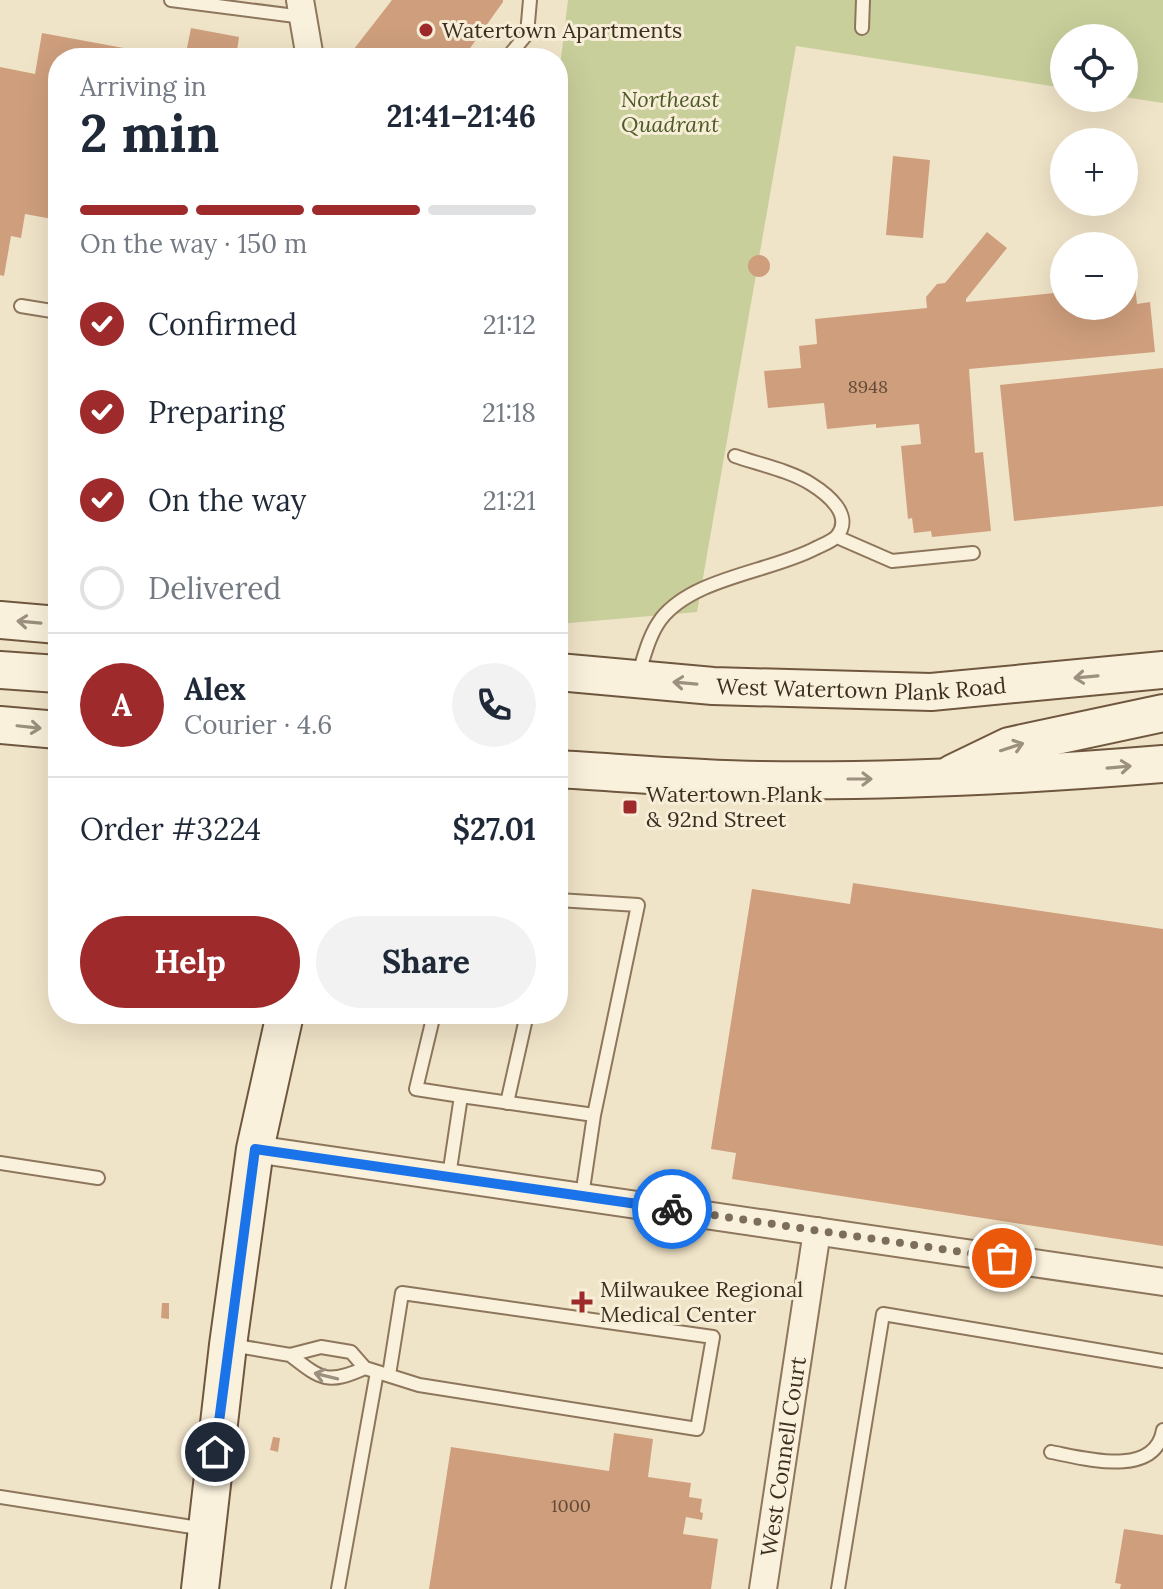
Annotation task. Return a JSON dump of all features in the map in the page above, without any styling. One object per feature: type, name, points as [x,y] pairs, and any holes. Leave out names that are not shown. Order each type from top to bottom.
[{"type":"main road","points":[[0,620],[48,624]]},
{"type":"main road","points":[[0,670],[48,673]]},
{"type":"main road","name":"West Watertown Plank Road","points":[[568,673],[713,686],[931,692],[1163,670]]},
{"type":"main road","points":[[941,779],[1009,746],[1163,713]]},
{"type":"main road","points":[[0,725],[48,729]]},
{"type":"main road","points":[[568,770],[758,780],[941,779],[1163,764]]},
{"type":"main road","points":[[200,1589],[228,1345],[255,1149],[283,1024]]},
{"type":"street","points":[[301,9],[308,48]]},
{"type":"street","points":[[255,1149],[1163,1282]]},
{"type":"street","name":"West Connell Court","points":[[763,1589],[817,1231]]},
{"type":"lane","points":[[171,0],[301,9]]},
{"type":"lane","points":[[515,48],[527,34],[530,0]]},
{"type":"lane","points":[[862,28],[863,0]]},
{"type":"lane","points":[[21,306],[48,310]]},
{"type":"lane","points":[[637,679],[649,642],[662,618],[688,597],[743,573],[795,559],[837,537],[843,522],[839,507],[809,482],[735,456]]},
{"type":"lane","points":[[837,537],[892,561],[973,553]]},
{"type":"lane","points":[[568,901],[638,905],[594,1115],[582,1196]]},
{"type":"lane","points":[[432,1024],[416,1089],[594,1115]]},
{"type":"lane","points":[[507,1103],[525,1024]]},
{"type":"lane","points":[[449,1176],[461,1096]]},
{"type":"lane","points":[[0,1163],[98,1178]]},
{"type":"lane","points":[[228,1345],[290,1355],[321,1347],[351,1352],[377,1372],[419,1385],[697,1429],[713,1337],[402,1293],[377,1372],[338,1589]]},
{"type":"lane","points":[[838,1589],[883,1314],[1163,1361]]},
{"type":"lane","points":[[290,1355],[315,1375],[340,1379],[377,1372]]},
{"type":"lane","points":[[1051,1452],[1117,1464],[1142,1458],[1161,1440],[1163,1430]]},
{"type":"lane","points":[[0,1497],[208,1530]]},
{"type":"green space","name":"Northeast Quadrant","points":[[568,0],[1163,0],[1163,103],[1138,99],[1138,24],[1050,24],[1050,86],[796,46],[697,612],[568,623],[568,48],[562,48]]},
{"type":"building","name":"Watertown Apartments","points":[[392,0],[503,0],[470,48],[355,48]]},
{"type":"building","points":[[191,28],[239,37],[237,48],[187,48]]},
{"type":"building","points":[[42,33],[124,48],[48,48],[48,218],[25,214],[21,238],[11,236],[4,276],[0,275],[0,67],[35,74]]},
{"type":"building","points":[[893,156],[930,160],[923,238],[886,235]]},
{"type":"building","points":[[987,232],[1007,248],[966,302],[1050,293],[1050,320],[1138,320],[1138,304],[1150,302],[1155,352],[969,369],[975,453],[983,452],[991,531],[932,537],[931,531],[914,533],[912,518],[908,519],[901,446],[921,444],[919,424],[827,429],[824,403],[768,408],[764,371],[801,368],[799,346],[817,344],[815,319],[927,308],[926,297],[937,284],[945,283]]},
{"type":"building","points":[[759,255],[767,258],[770,266],[767,274],[759,277],[751,274],[748,266],[751,258]]},
{"type":"building","points":[[1163,368],[1163,506],[1014,521],[1000,385]]},
{"type":"building","points":[[853,883],[1163,929],[1163,1246],[732,1179],[736,1153],[711,1149],[752,889],[850,904]]},
{"type":"building","points":[[162,1303],[169,1303],[169,1319],[161,1318]]},
{"type":"building","points":[[614,1433],[653,1439],[648,1477],[691,1483],[689,1497],[702,1499],[702,1520],[686,1517],[683,1534],[718,1539],[711,1589],[429,1589],[451,1447],[609,1471]]},
{"type":"building","points":[[273,1437],[280,1438],[278,1452],[270,1450]]},
{"type":"building","points":[[1124,1529],[1163,1535],[1163,1589],[1120,1589],[1121,1584],[1115,1583]]},
{"type":"way so far","points":[[672,1209],[1002,1258]]},
{"type":"place","name":"Watertown Apartments","points":[[426,30]]},
{"type":"place","name":"Watertown Plank & 92nd Street","points":[[630,807]]},
{"type":"place","name":"Milwaukee Regional Medical Center","points":[[582,1302]]},
{"type":"route","points":[[215,1452],[255,1149],[672,1209]]}]
